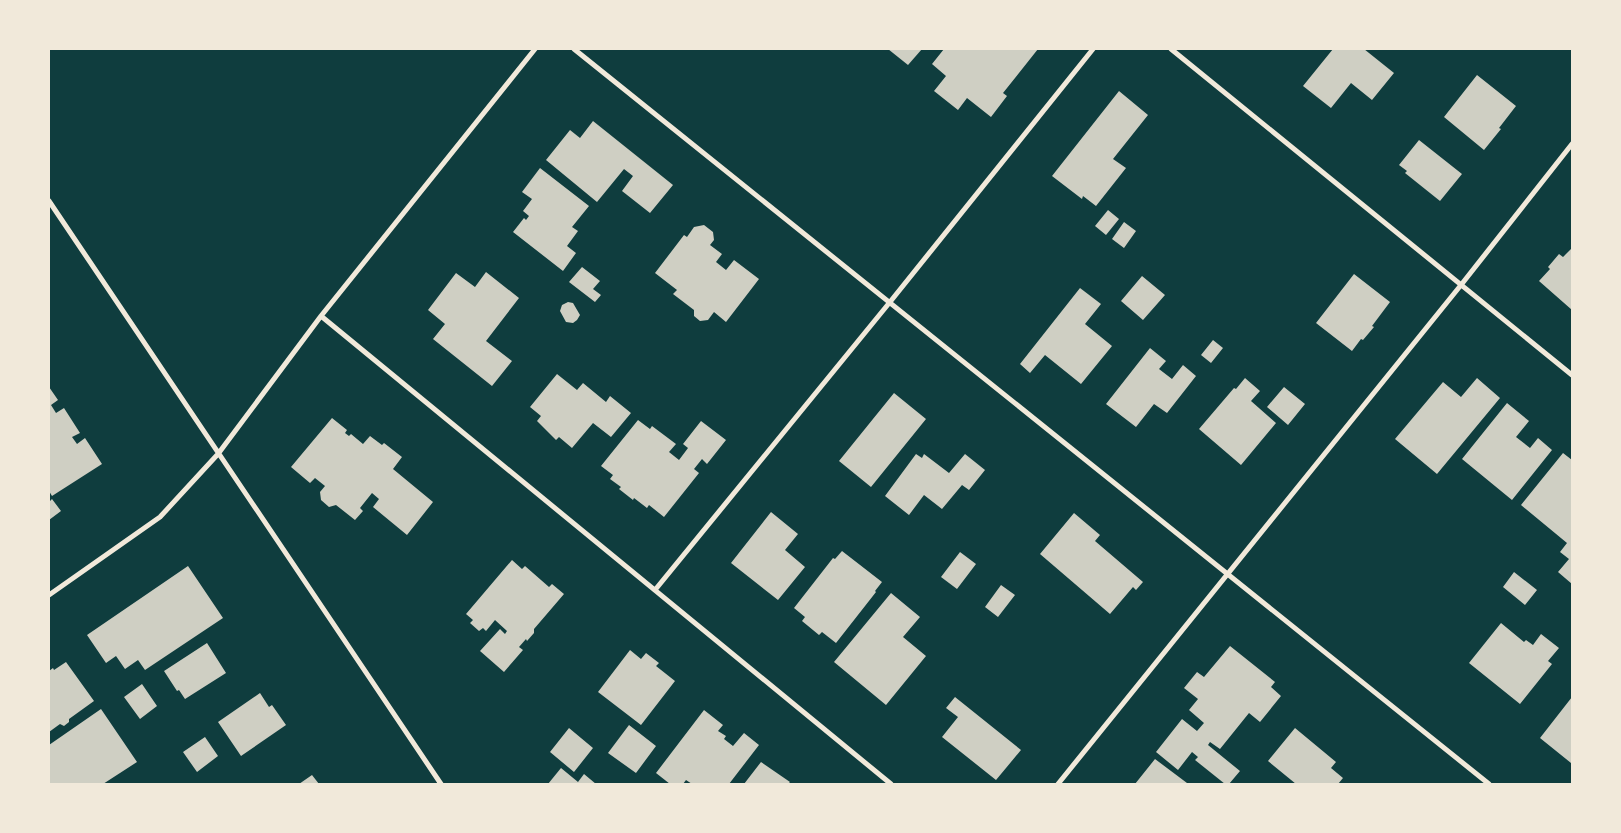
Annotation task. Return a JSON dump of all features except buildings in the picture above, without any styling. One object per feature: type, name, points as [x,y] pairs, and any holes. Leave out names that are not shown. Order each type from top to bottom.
[{"type":"street","points":[[49,595],[160,517],[218,454],[321,316],[534,49]]},
{"type":"street","points":[[574,49],[1489,784]]},
{"type":"street","points":[[655,590],[1093,49]]},
{"type":"street","points":[[1171,49],[1572,376]]},
{"type":"street","points":[[1058,784],[1462,285],[1572,144]]},
{"type":"street","points":[[49,201],[441,784]]},
{"type":"street","points":[[321,316],[891,784]]}]
